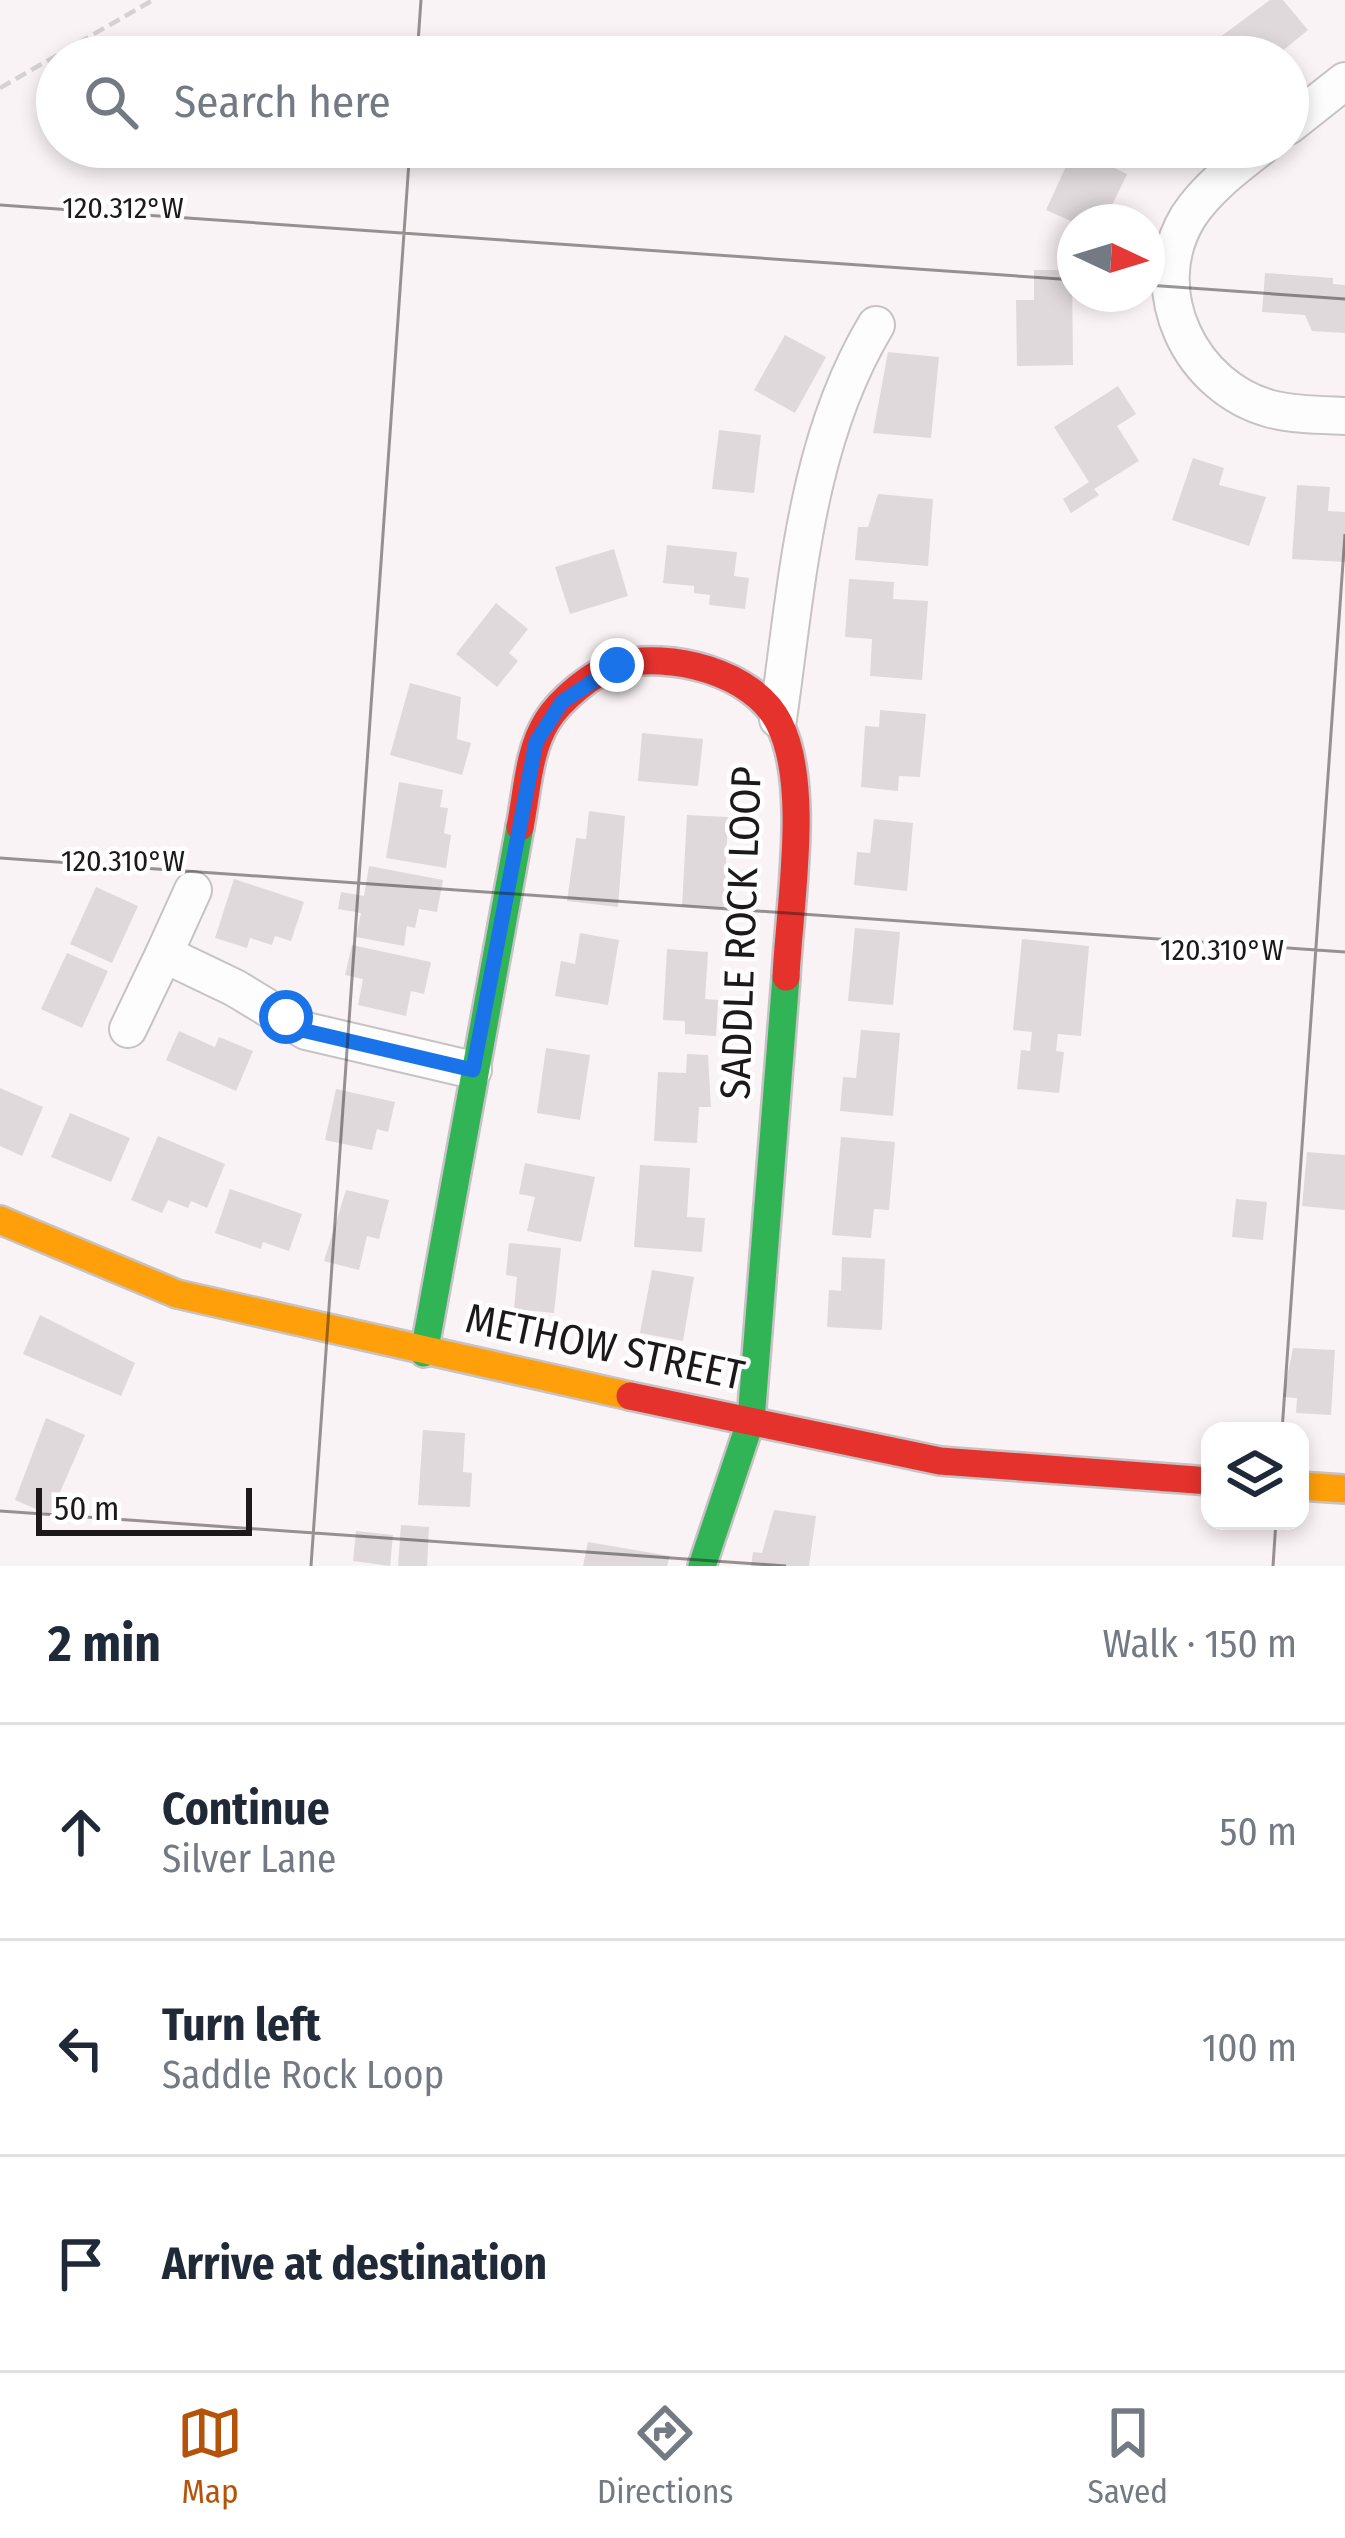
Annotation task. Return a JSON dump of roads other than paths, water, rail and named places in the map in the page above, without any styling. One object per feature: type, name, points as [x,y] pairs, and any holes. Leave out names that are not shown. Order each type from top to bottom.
[{"type":"street","points":[[1309,109],[1345,81]]},
{"type":"street","points":[[1237,168],[1204,196],[1188,218],[1173,262],[1176,315],[1197,362],[1237,393],[1270,409],[1345,416]]},
{"type":"street","points":[[778,719],[812,489],[855,359],[876,325]]},
{"type":"street","name":"SADDLE ROCK LOOP","points":[[424,1353],[527,772],[549,716],[591,678],[644,659],[719,672],[762,700],[778,719],[789,751],[794,810],[780,1087],[751,1420],[702,1566]]},
{"type":"street","points":[[128,1029],[193,890]]},
{"type":"street","points":[[164,954],[306,1031],[473,1070]]},
{"type":"street","name":"METHOW STREET","points":[[0,1220],[177,1294],[424,1353],[940,1461],[1201,1480]]},
{"type":"street","points":[[1309,1487],[1345,1489]]}]
